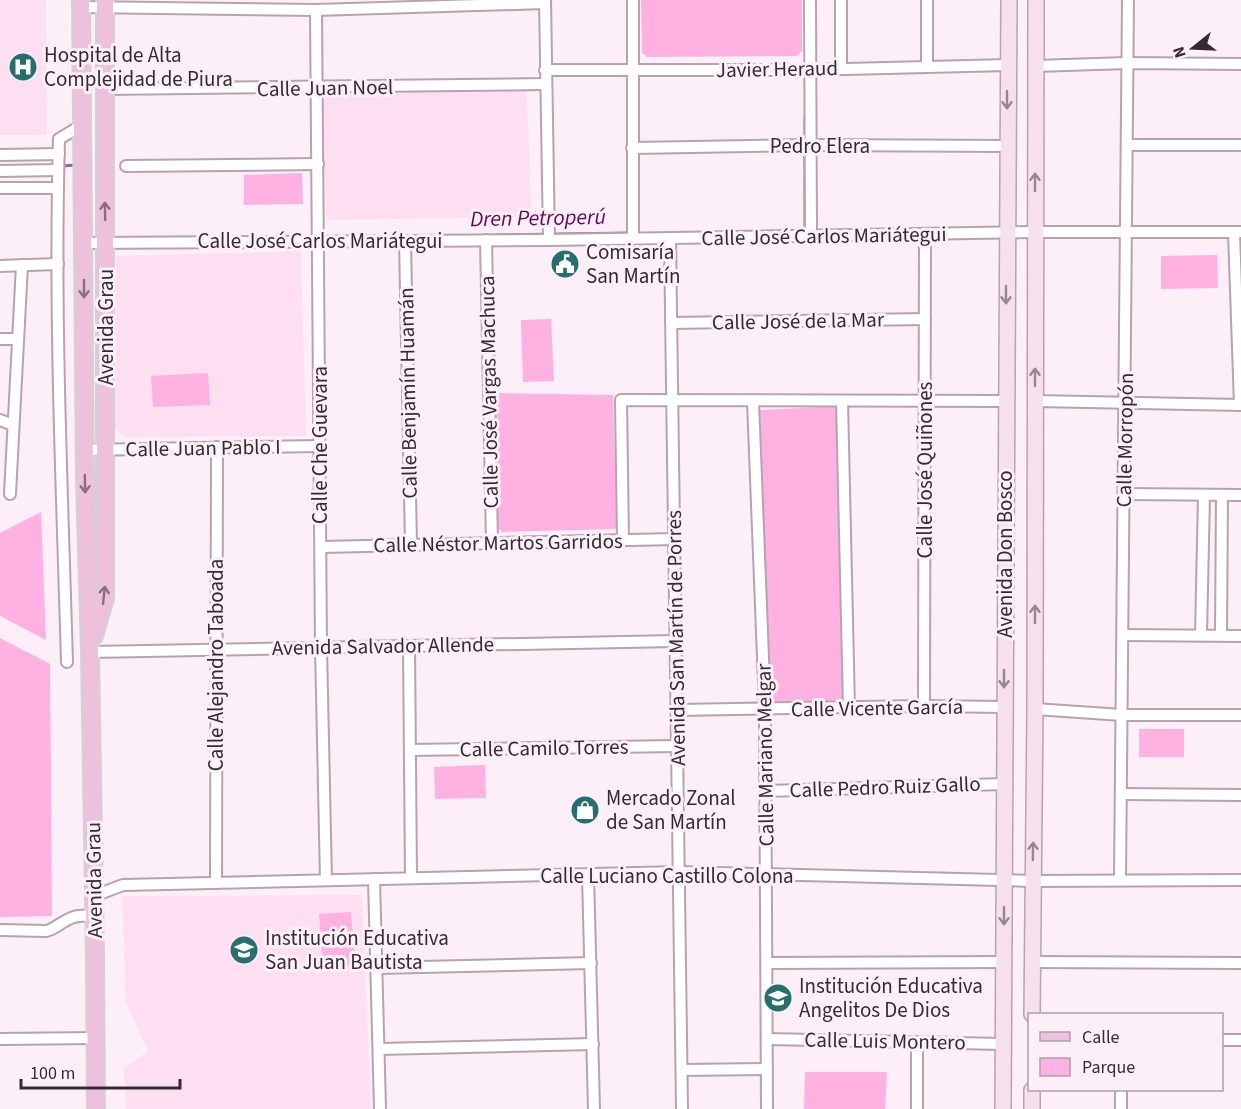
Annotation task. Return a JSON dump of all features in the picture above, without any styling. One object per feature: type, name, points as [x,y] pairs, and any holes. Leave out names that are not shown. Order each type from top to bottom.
[{"type":"main road","name":"Avenida Grau","points":[[81,3],[85,450],[95,915],[96,1109]]},
{"type":"main road","name":"Avenida Grau","points":[[90,652],[105,598],[105,4]]},
{"type":"street","points":[[633,0],[633,239]]},
{"type":"street","points":[[810,0],[811,236]]},
{"type":"street","points":[[841,0],[841,69]]},
{"type":"street","points":[[927,0],[927,66]]},
{"type":"street","name":"Avenida Don Bosco","points":[[1003,1109],[1009,0]]},
{"type":"street","name":"Avenida Don Bosco","points":[[1032,1013],[1036,0]]},
{"type":"street","name":"Calle Morropón","points":[[1120,879],[1128,233],[1128,0]]},
{"type":"street","points":[[81,3],[236,5],[316,10],[545,1],[549,240]]},
{"type":"street","name":"Calle Che Guevara","points":[[316,10],[321,647],[326,880]]},
{"type":"street","points":[[1035,66],[1127,63],[1241,64]]},
{"type":"street","name":"Javier Heraud","points":[[545,70],[841,69],[1008,65]]},
{"type":"street","name":"Calle Juan Noel","points":[[104,89],[546,84]]},
{"type":"street","points":[[67,662],[58,170],[59,139],[82,125]]},
{"type":"street","name":"Pedro Elera","points":[[632,148],[810,145],[1007,146]]},
{"type":"street","points":[[1128,145],[1241,145]]},
{"type":"street","points":[[0,155],[59,154]]},
{"type":"street","points":[[126,166],[318,164]]},
{"type":"street","points":[[0,171],[58,170]]},
{"type":"street","points":[[0,188],[58,188]]},
{"type":"street","name":"Calle José Carlos Mariátegui","points":[[84,243],[549,240],[1035,232],[1238,232]]},
{"type":"street","points":[[1035,401],[1240,405],[1238,232]]},
{"type":"street","name":"Calle José Quiñones","points":[[924,706],[925,234]]},
{"type":"street","name":"Avenida San Martín de Porres","points":[[670,238],[682,1109]]},
{"type":"street","name":"Calle José Vargas Machuca","points":[[486,240],[492,543]]},
{"type":"street","name":"Calle Benjamín Huamán","points":[[405,241],[411,545]]},
{"type":"street","points":[[0,266],[58,264]]},
{"type":"street","points":[[10,494],[22,265]]},
{"type":"street","name":"Calle José de la Mar","points":[[671,323],[925,319]]},
{"type":"street","points":[[0,339],[18,339]]},
{"type":"street","points":[[623,540],[621,400],[1006,401]]},
{"type":"street","name":"Calle Mariano Melgar","points":[[753,401],[765,709],[767,1109]]},
{"type":"street","points":[[842,401],[849,708]]},
{"type":"street","points":[[0,420],[13,425]]},
{"type":"street","name":"Calle Juan Pablo I","points":[[85,450],[320,446]]},
{"type":"street","name":"Calle Alejandro Taboada","points":[[216,883],[217,447]]},
{"type":"street","points":[[1125,494],[1241,495]]},
{"type":"street","points":[[1202,635],[1204,495]]},
{"type":"street","points":[[1221,635],[1222,495]]},
{"type":"street","name":"Calle Néstor Martos Garridos","points":[[321,547],[675,539]]},
{"type":"street","points":[[1123,635],[1241,636]]},
{"type":"street","name":"Avenida Salvador Allende","points":[[90,652],[676,641]]},
{"type":"street","points":[[409,646],[411,878]]},
{"type":"street","name":"Calle Vicente García","points":[[677,710],[1004,707]]},
{"type":"street","points":[[1035,709],[1122,715],[1241,715]]},
{"type":"street","name":"Calle Camilo Torres","points":[[410,750],[677,746]]},
{"type":"street","name":"Calle Pedro Ruiz Gallo","points":[[766,791],[1004,784]]},
{"type":"street","points":[[1121,794],[1241,795]]},
{"type":"street","name":"Calle Luciano Castillo Colona","points":[[94,896],[123,885],[588,874],[679,873],[1033,881],[1241,880]]},
{"type":"street","points":[[588,874],[594,1109]]},
{"type":"street","points":[[374,879],[380,1109]]},
{"type":"street","points":[[0,930],[52,930],[74,917],[95,915]]},
{"type":"street","points":[[767,963],[1004,962]]},
{"type":"street","points":[[1033,962],[1241,963]]},
{"type":"street","points":[[376,968],[591,963]]},
{"type":"street","points":[[0,1039],[95,1038]]},
{"type":"street","name":"Calle Luis Montero","points":[[767,1039],[1003,1044]]},
{"type":"street","points":[[1223,1040],[1241,1040]]},
{"type":"street","points":[[917,1042],[917,1109]]},
{"type":"street","points":[[379,1049],[593,1044]]},
{"type":"street","points":[[682,1070],[767,1069]]},
{"type":"street","points":[[1032,1091],[1032,1109]]},
{"type":"street","points":[[1120,1091],[1121,1109]]},
{"type":"shaded area","name":"Hospital de Alta Complejidad de Piura","points":[[0,0],[46,0],[47,135],[0,135]]},
{"type":"shaded area","points":[[524,90],[527,95],[531,212],[527,217],[330,220],[326,217],[323,95],[326,92]]},
{"type":"shaded area","points":[[301,251],[306,436],[125,437],[115,429],[116,256]]},
{"type":"shaded area","name":"Institución Educativa San Juan Bautista","points":[[362,895],[371,1109],[126,1109],[124,1068],[148,1051],[126,1003],[122,896]]},
{"type":"green space","points":[[641,0],[802,0],[802,51],[797,56],[647,57],[642,53]]},
{"type":"green space","points":[[302,173],[303,204],[244,205],[244,175]]},
{"type":"green space","points":[[1217,255],[1218,288],[1161,289],[1161,256]]},
{"type":"green space","points":[[551,319],[554,381],[523,382],[521,320]]},
{"type":"green space","points":[[208,373],[210,405],[153,407],[151,376]]},
{"type":"green space","points":[[494,393],[613,395],[617,529],[502,532],[497,527]]},
{"type":"green space","points":[[839,406],[846,700],[770,702],[760,410]]},
{"type":"green space","points":[[41,512],[46,640],[0,616],[0,533]]},
{"type":"green space","points":[[0,638],[50,664],[52,916],[0,917]]},
{"type":"green space","points":[[1139,729],[1184,729],[1184,757],[1139,757]]},
{"type":"green space","points":[[485,765],[486,798],[435,799],[434,767]]},
{"type":"green space","points":[[351,912],[355,965],[323,968],[319,914]]},
{"type":"green space","points":[[805,1072],[887,1072],[885,1109],[804,1109]]},
{"type":"waterway","name":"Dren Petroperú","points":[[803,231],[805,231],[805,117]]},
{"type":"waterway","name":"Dren Petroperú","points":[[62,166],[76,165]]},
{"type":"waterway","name":"Dren Petroperú","points":[[497,235],[632,233]]},
{"type":"place","name":"Hospital de Alta Complejidad de Piura","points":[[23,67]]},
{"type":"place","name":"Comisaría San Martín","points":[[565,264]]},
{"type":"place","name":"Mercado Zonal de San Martín","points":[[585,810]]},
{"type":"place","name":"Institución Educativa San Juan Bautista","points":[[244,950]]},
{"type":"place","name":"Institución Educativa Angelitos De Dios","points":[[778,998]]}]
